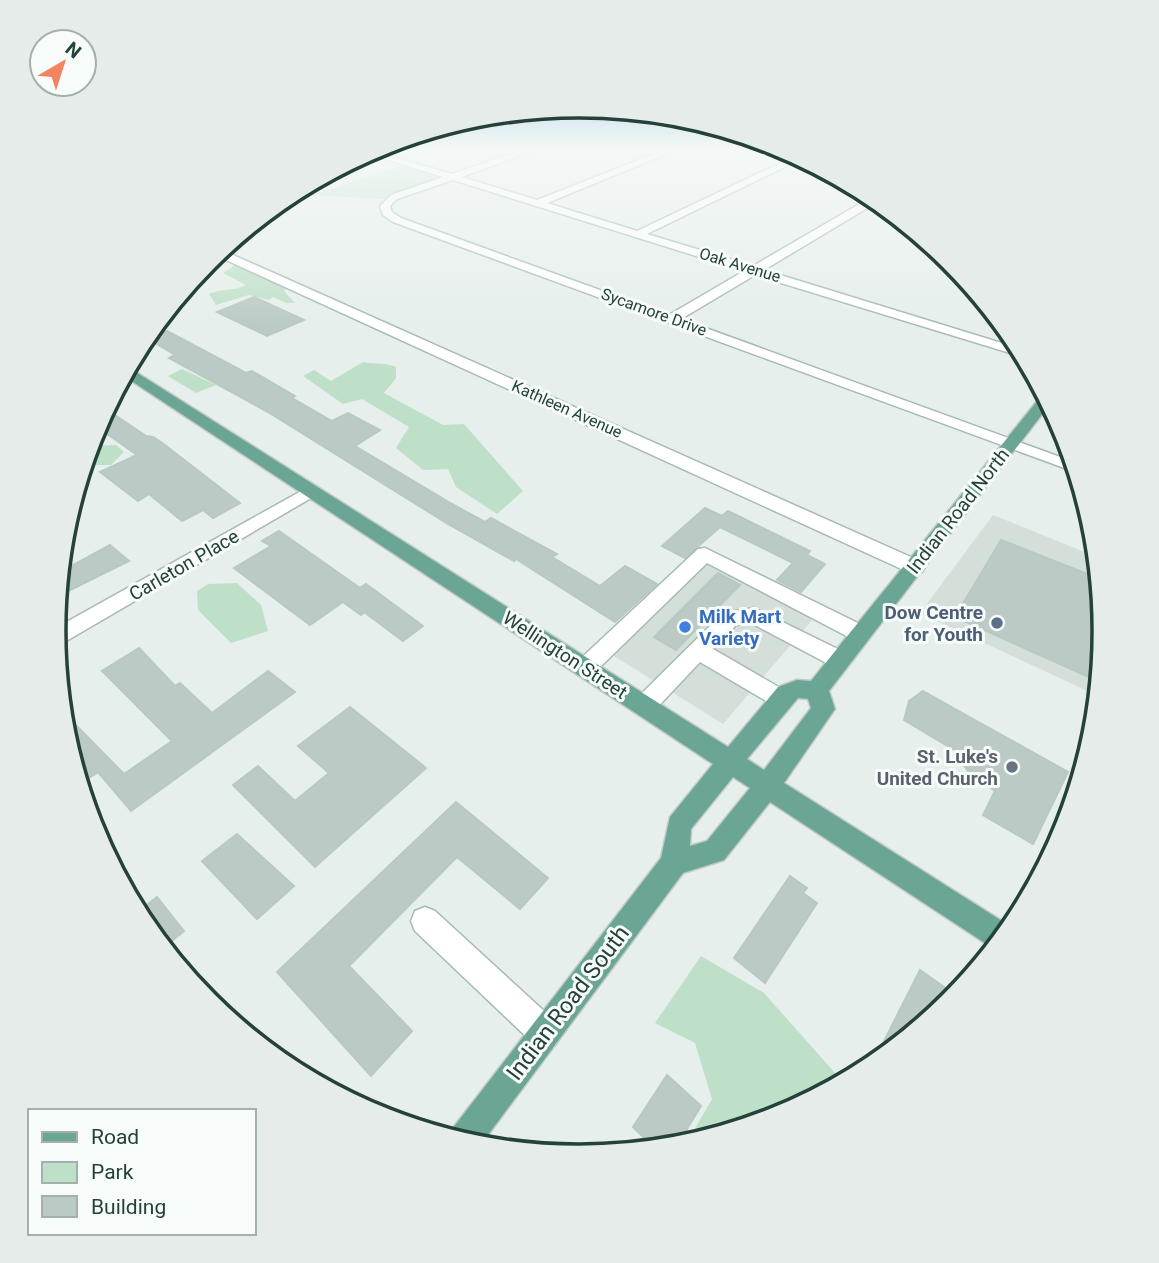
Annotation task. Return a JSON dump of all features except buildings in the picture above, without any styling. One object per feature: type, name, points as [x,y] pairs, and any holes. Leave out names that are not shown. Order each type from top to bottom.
[{"type":"main road","name":"Wellington Street","points":[[134,376],[994,933]]},
{"type":"main road","name":"Indian Road North","points":[[817,690],[1041,406]]},
{"type":"main road","points":[[674,863],[715,851],[768,785],[823,709],[817,690],[791,690],[730,761]]},
{"type":"main road","name":"Indian Road South","points":[[468,1132],[674,863],[679,825],[730,761]]},
{"type":"street","name":"Sycamore Drive","points":[[386,209],[397,220],[1064,463]]},
{"type":"street","name":"Oak Avenue","points":[[558,209],[1008,349]]},
{"type":"street","points":[[638,233],[689,209]]},
{"type":"street","points":[[672,319],[858,209]]},
{"type":"street","name":"Kathleen Avenue","points":[[229,257],[915,567]]},
{"type":"street","name":"Carleton Place","points":[[66,633],[312,490]]},
{"type":"street","points":[[586,667],[705,554],[861,634]]},
{"type":"street","points":[[644,706],[730,618],[754,615],[840,660]]},
{"type":"street","points":[[698,651],[782,699]]},
{"type":"street","points":[[425,921],[545,1033]]},
{"type":"shaded area","points":[[993,515],[1086,553],[1092,632],[1089,692],[920,613]]},
{"type":"shaded area","points":[[708,556],[818,613],[723,724],[606,651]]},
{"type":"green space","points":[[238,263],[286,289],[284,291],[295,303],[286,303],[273,297],[269,300],[249,295],[216,305],[209,294],[246,285],[223,273]]},
{"type":"green space","points":[[363,362],[396,367],[396,378],[384,393],[443,425],[464,424],[523,491],[497,514],[456,487],[448,469],[423,470],[396,448],[409,427],[362,399],[343,404],[303,376],[314,370],[331,381]]},
{"type":"green space","points":[[182,369],[216,385],[196,393],[168,376]]},
{"type":"green space","points":[[116,445],[124,452],[111,465],[95,465],[102,446]]},
{"type":"green space","points":[[237,583],[261,605],[268,631],[231,643],[198,610],[197,591],[208,584]]},
{"type":"green space","points":[[701,956],[764,993],[837,1075],[776,1105],[693,1132],[712,1099],[695,1043],[655,1023]]},
{"type":"place","name":"Dow Centre for Youth","points":[[997,623]]},
{"type":"place","name":"Milk Mart Variety","points":[[685,627]]},
{"type":"place","name":"St. Luke's United Church","points":[[1012,767]]}]
